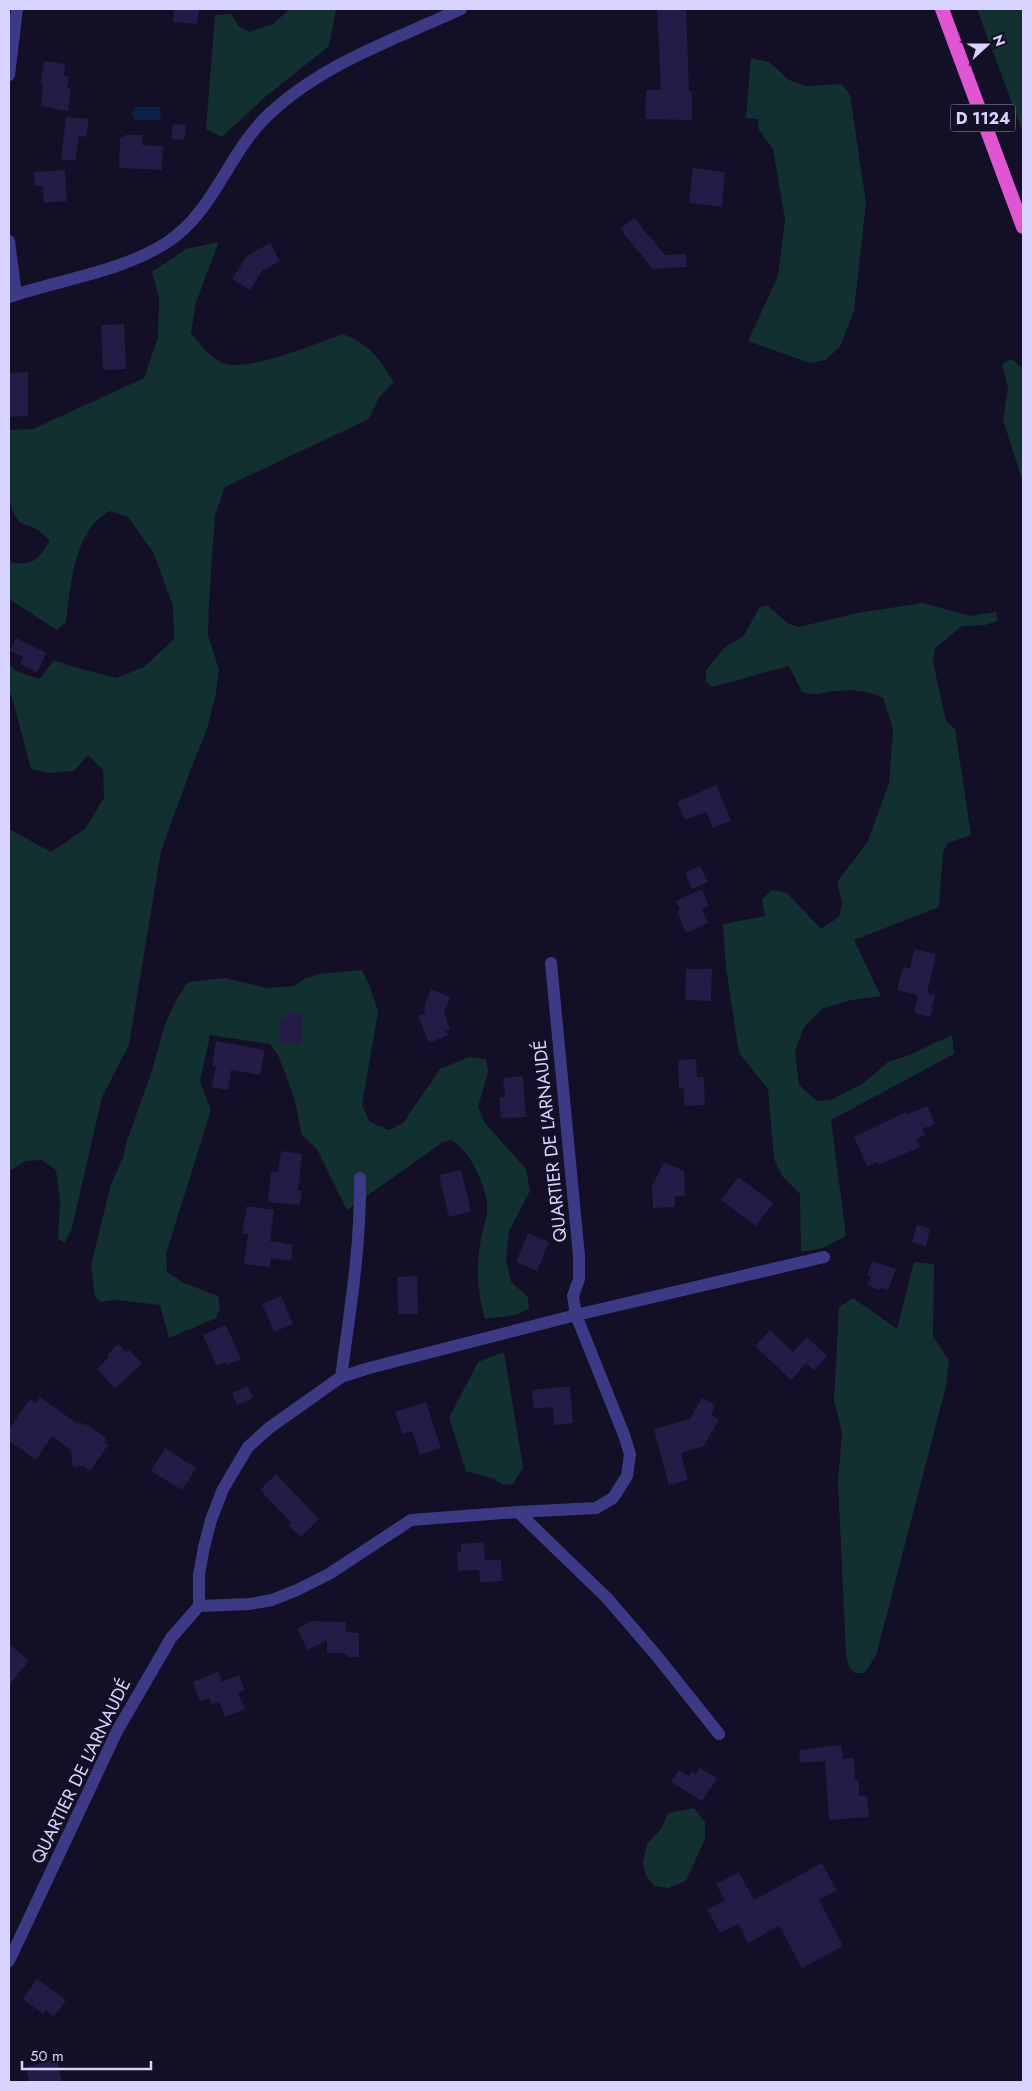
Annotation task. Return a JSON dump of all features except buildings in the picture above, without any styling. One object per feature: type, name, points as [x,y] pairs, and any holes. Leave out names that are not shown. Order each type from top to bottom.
[{"type":"highway","name":"D 1124","points":[[942,9],[1023,227]]},
{"type":"street","points":[[9,75],[17,9]]},
{"type":"street","points":[[9,241],[12,295],[114,267],[141,256],[166,243],[187,228],[205,206],[246,141],[286,99],[309,82],[336,66],[461,9]]},
{"type":"street","name":"QUARTIER DE L'ARNAUDÉ","points":[[9,1961],[117,1731],[170,1638],[199,1606],[250,1604],[272,1600],[297,1590],[337,1569],[412,1520],[596,1508],[613,1498],[627,1476],[630,1454],[624,1434],[576,1315],[573,1296],[579,1279],[580,1256],[566,1132],[551,963]]},
{"type":"street","points":[[341,1377],[361,1211],[360,1178]]},
{"type":"street","points":[[199,1606],[199,1575],[211,1520],[223,1489],[248,1447],[269,1428],[341,1377],[368,1368],[576,1315],[824,1257]]},
{"type":"street","points":[[518,1512],[607,1598],[656,1655],[719,1734]]},
{"type":"green space","points":[[290,9],[336,9],[329,46],[265,97],[222,137],[206,129],[215,15],[231,14],[239,27],[250,32],[273,24]]},
{"type":"green space","points":[[977,9],[1023,9],[1023,133]]},
{"type":"green space","points":[[751,58],[769,62],[789,80],[806,86],[842,84],[850,95],[866,203],[854,311],[840,347],[825,360],[810,363],[748,341],[778,276],[785,219],[773,149],[759,130],[758,119],[746,118]]},
{"type":"green space","points":[[219,242],[196,302],[191,333],[215,359],[226,364],[251,364],[284,355],[343,334],[368,348],[383,365],[394,382],[379,397],[369,419],[225,487],[215,515],[209,602],[208,635],[219,670],[216,693],[207,729],[161,851],[129,1045],[102,1097],[72,1228],[65,1243],[58,1239],[60,1200],[56,1170],[42,1160],[26,1161],[9,1171],[9,829],[51,852],[85,829],[104,798],[103,770],[88,755],[74,771],[49,773],[31,769],[9,690],[9,665],[18,672],[40,679],[54,660],[116,678],[144,667],[174,639],[173,606],[154,554],[128,517],[110,511],[95,522],[82,544],[74,570],[66,622],[57,630],[9,599],[9,562],[24,563],[34,560],[50,541],[38,530],[19,522],[12,510],[9,494],[9,430],[33,429],[144,378],[158,337],[159,298],[152,272],[186,249]]},
{"type":"green space","points":[[1011,359],[1023,368],[1023,482],[1003,420],[1008,387],[1002,365]]},
{"type":"green space","points":[[923,603],[970,616],[996,612],[998,621],[985,625],[962,626],[935,648],[933,662],[946,721],[955,729],[971,835],[948,843],[943,852],[939,907],[854,940],[881,996],[851,1000],[822,1009],[804,1027],[795,1052],[799,1085],[817,1101],[831,1100],[862,1084],[888,1062],[909,1055],[952,1035],[954,1054],[831,1120],[846,1236],[823,1248],[801,1252],[800,1194],[783,1177],[774,1159],[768,1089],[739,1053],[726,968],[723,924],[765,916],[762,899],[772,890],[787,893],[821,929],[839,917],[842,903],[837,882],[868,841],[889,783],[893,729],[883,698],[855,690],[816,694],[802,692],[789,666],[712,687],[706,682],[706,670],[725,647],[744,636],[759,608],[767,605],[789,624],[799,627],[857,613]]},
{"type":"green space","points":[[362,970],[378,1012],[362,1105],[370,1122],[389,1130],[403,1123],[440,1069],[469,1057],[486,1059],[488,1072],[478,1107],[485,1123],[526,1169],[530,1191],[509,1231],[506,1259],[511,1282],[528,1297],[529,1309],[516,1315],[485,1319],[480,1299],[478,1269],[479,1249],[487,1213],[486,1197],[475,1168],[458,1145],[451,1140],[443,1142],[347,1210],[317,1149],[302,1135],[294,1097],[279,1057],[270,1044],[210,1035],[200,1081],[211,1110],[166,1254],[167,1272],[184,1283],[218,1296],[220,1308],[216,1318],[169,1338],[160,1305],[115,1300],[101,1302],[95,1296],[91,1265],[111,1184],[123,1158],[127,1140],[152,1071],[165,1024],[176,1000],[188,982],[225,978],[267,988],[294,986],[306,978],[319,974]]},
{"type":"green space","points":[[914,1262],[934,1264],[933,1336],[949,1361],[946,1386],[876,1656],[864,1673],[855,1673],[849,1667],[846,1655],[838,1481],[842,1433],[834,1400],[839,1307],[853,1298],[897,1329]]},
{"type":"green space","points":[[504,1352],[523,1467],[513,1484],[504,1485],[492,1478],[466,1471],[449,1418],[478,1362]]},
{"type":"green space","points":[[694,1808],[705,1822],[705,1839],[686,1881],[668,1888],[654,1886],[646,1876],[643,1863],[647,1844],[661,1829],[668,1813]]},
{"type":"water","points":[[136,107],[160,107],[161,120],[136,120],[131,113]]}]
